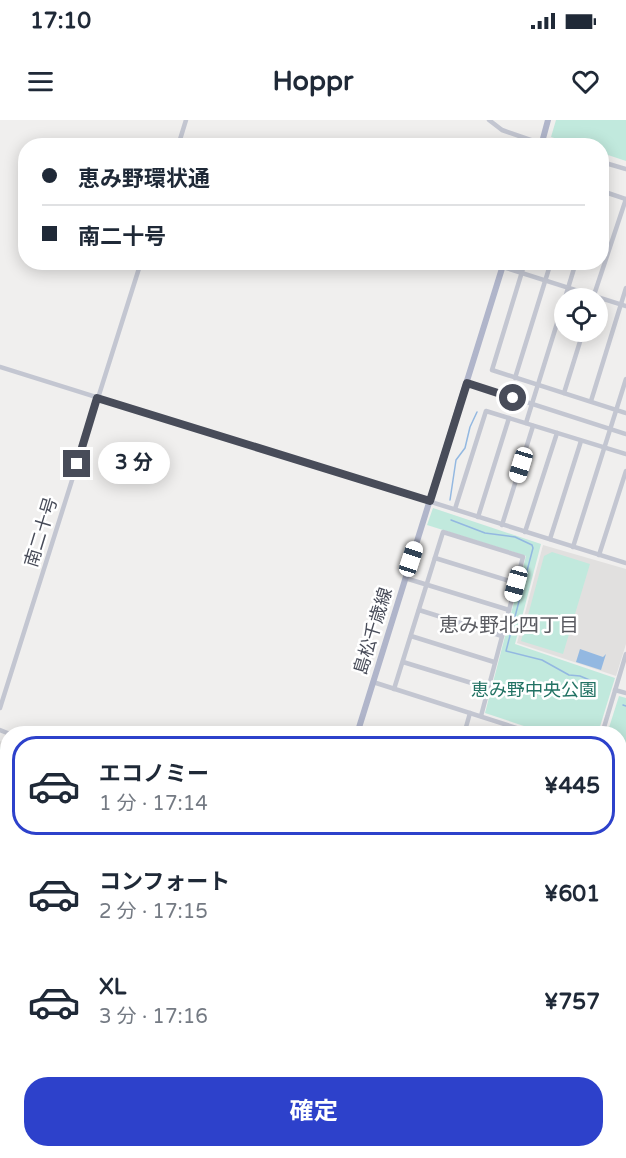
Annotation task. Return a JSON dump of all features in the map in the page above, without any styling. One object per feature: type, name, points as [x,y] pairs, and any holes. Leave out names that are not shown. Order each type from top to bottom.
[{"type":"main road","points":[[544,138],[548,120]]},
{"type":"main road","name":"島松千歳線","points":[[359,726],[502,270]]},
{"type":"street","points":[[180,138],[186,120]]},
{"type":"street","points":[[489,120],[502,130],[524,138]]},
{"type":"street","points":[[609,164],[626,169]]},
{"type":"street","points":[[609,193],[626,199],[609,251]]},
{"type":"street","name":"南二十号","points":[[0,708],[138,270]]},
{"type":"street","points":[[515,270],[568,287],[573,270]]},
{"type":"street","points":[[523,270],[492,370],[626,413]]},
{"type":"street","points":[[515,378],[548,270]]},
{"type":"street","points":[[597,288],[603,270]]},
{"type":"street","points":[[591,401],[623,305],[626,288]]},
{"type":"street","points":[[608,301],[623,305]]},
{"type":"street","points":[[526,423],[554,333]]},
{"type":"street","points":[[564,393],[580,342]]},
{"type":"street","points":[[0,367],[626,563]]},
{"type":"street","points":[[573,547],[626,379]]},
{"type":"street","points":[[467,383],[626,434]]},
{"type":"street","points":[[455,509],[486,411],[626,454]]},
{"type":"street","points":[[478,517],[509,418]]},
{"type":"street","points":[[502,525],[533,426]]},
{"type":"street","points":[[525,532],[557,433]]},
{"type":"street","points":[[550,539],[581,441]]},
{"type":"street","points":[[599,555],[626,471]]},
{"type":"street","points":[[394,688],[443,532],[523,556],[481,716]]},
{"type":"street","points":[[435,558],[516,584]]},
{"type":"street","points":[[405,578],[509,610]]},
{"type":"street","points":[[419,610],[502,636]]},
{"type":"street","points":[[411,636],[495,662]]},
{"type":"street","points":[[604,726],[626,654]]},
{"type":"street","points":[[403,662],[488,688]]},
{"type":"street","points":[[373,682],[511,726]]},
{"type":"street","points":[[615,690],[626,693]]},
{"type":"street","points":[[466,726],[470,713]]},
{"type":"shaded area","points":[[543,545],[626,569],[626,644],[616,676],[517,643]]},
{"type":"green space","points":[[556,120],[626,120],[626,161],[609,155],[609,138],[551,137]]},
{"type":"green space","name":"恵み野中央公園","points":[[433,508],[541,544],[515,644],[615,678],[600,726],[524,726],[485,713],[526,556],[427,525]]},
{"type":"green space","points":[[552,552],[590,564],[563,654],[521,641],[544,556]]},
{"type":"green space","points":[[619,696],[626,698],[626,726],[610,726]]},
{"type":"water","points":[[580,649],[603,657],[606,654],[601,670],[576,662]]},
{"type":"waterway","points":[[450,500],[456,460],[465,448],[470,427],[477,412]]},
{"type":"waterway","points":[[451,520],[485,533],[515,537],[532,545],[506,651],[542,660],[569,675],[580,676],[592,681],[596,689]]},
{"type":"district","name":"恵み野北四丁目","points":[[509,626]]},
{"type":"route","points":[[77,464],[97,398],[430,501],[467,383],[513,398]]}]
